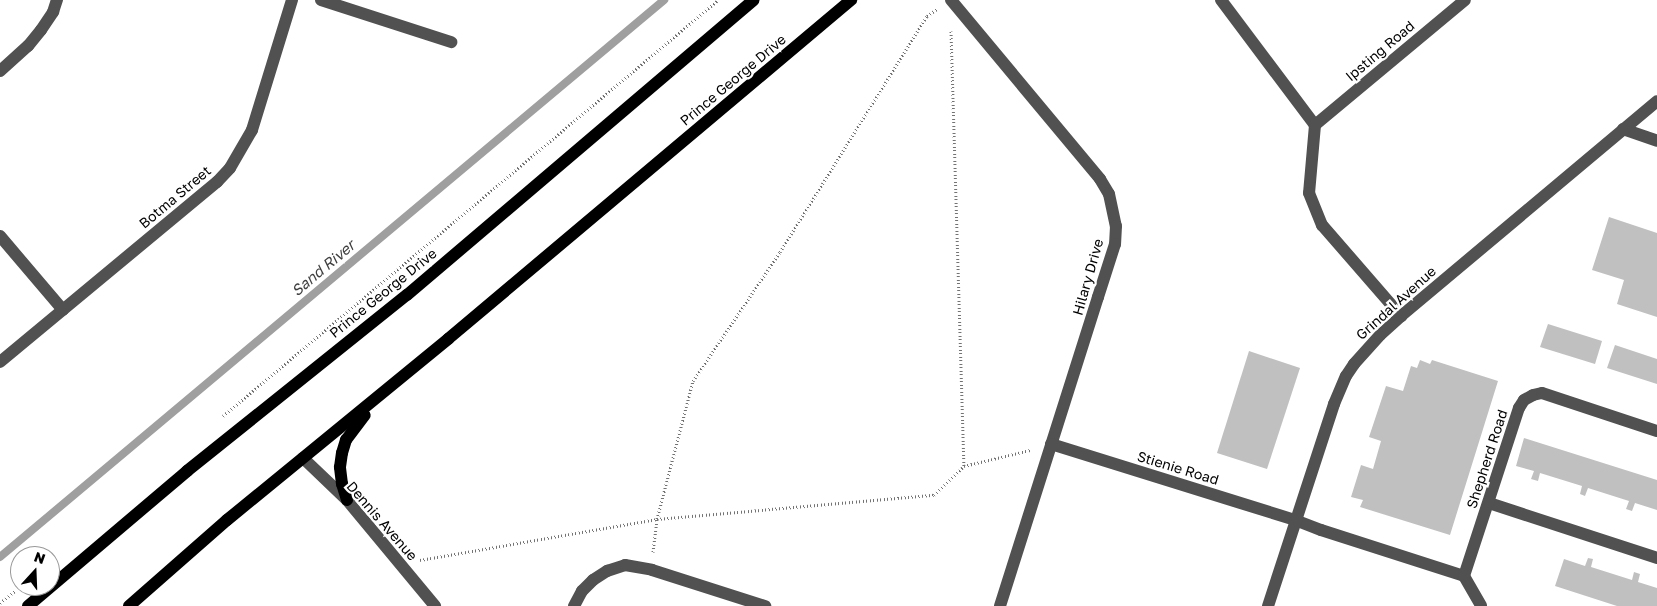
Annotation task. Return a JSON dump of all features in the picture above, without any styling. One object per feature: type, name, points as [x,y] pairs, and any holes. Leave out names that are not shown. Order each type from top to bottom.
[{"type":"main road","name":"Prince George Drive","points":[[28,606],[187,471],[407,294],[754,0]]},
{"type":"main road","name":"Prince George Drive","points":[[129,606],[227,520],[413,367],[851,0]]},
{"type":"main road","points":[[347,500],[342,484],[340,467],[346,440],[364,415],[413,367]]},
{"type":"street","points":[[0,71],[28,46],[42,30],[53,12],[57,0]]},
{"type":"street","name":"Botma Street","points":[[0,362],[218,182],[230,168],[252,130],[292,0]]},
{"type":"street","points":[[320,0],[451,42]]},
{"type":"street","points":[[1221,0],[1315,125],[1309,193],[1322,225],[1401,316]]},
{"type":"street","name":"Ipsting Road","points":[[1315,125],[1465,0]]},
{"type":"street","name":"Hilary Drive","points":[[946,3],[1100,179],[1109,194],[1114,211],[1115,244],[1000,606]]},
{"type":"street","name":"Grindal Avenue","points":[[1268,606],[1334,404],[1346,376],[1367,348],[1401,316],[1657,101]]},
{"type":"street","points":[[1623,129],[1657,141]]},
{"type":"street","points":[[0,236],[64,310]]},
{"type":"street","name":"Shepherd Road","points":[[1464,576],[1519,408],[1524,400],[1542,393],[1657,431]]},
{"type":"street","name":"Stienie Road","points":[[1052,444],[1295,520]]},
{"type":"street","name":"Dennis Avenue","points":[[303,458],[347,500],[435,606]]},
{"type":"street","points":[[1489,503],[1657,558]]},
{"type":"street","points":[[1295,520],[1464,576],[1481,606]]},
{"type":"street","points":[[574,606],[582,591],[593,580],[607,571],[625,565],[652,570],[765,606]]},
{"type":"path","points":[[219,419],[718,0]]},
{"type":"path","points":[[652,570],[657,518],[693,382],[780,252],[927,16],[946,3]]},
{"type":"path","points":[[951,30],[964,466]]},
{"type":"path","points":[[400,564],[657,518],[934,495],[964,466],[1052,444]]},
{"type":"path","points":[[0,603],[10,594]]},
{"type":"building","points":[[1609,217],[1657,233],[1657,317],[1617,304],[1624,280],[1592,270]]},
{"type":"building","points":[[1548,324],[1602,341],[1595,364],[1540,347]]},
{"type":"building","points":[[1615,345],[1657,359],[1657,384],[1607,368]]},
{"type":"building","points":[[1249,351],[1300,368],[1267,469],[1217,453]]},
{"type":"building","points":[[1420,360],[1430,364],[1432,360],[1498,381],[1450,535],[1360,507],[1363,500],[1351,497],[1361,465],[1373,469],[1381,441],[1369,437],[1386,386],[1403,391],[1411,366],[1417,368]]},
{"type":"building","points":[[1524,438],[1657,480],[1657,510],[1635,503],[1632,511],[1626,509],[1629,501],[1588,488],[1585,496],[1580,494],[1582,486],[1540,473],[1538,481],[1531,479],[1534,471],[1516,466]]},
{"type":"building","points":[[1588,558],[1593,559],[1591,567],[1632,580],[1634,572],[1640,574],[1638,582],[1657,588],[1657,606],[1617,606],[1555,586],[1564,559],[1585,566]]},
{"type":"waterway","name":"Sand River","points":[[0,557],[664,0]]}]
